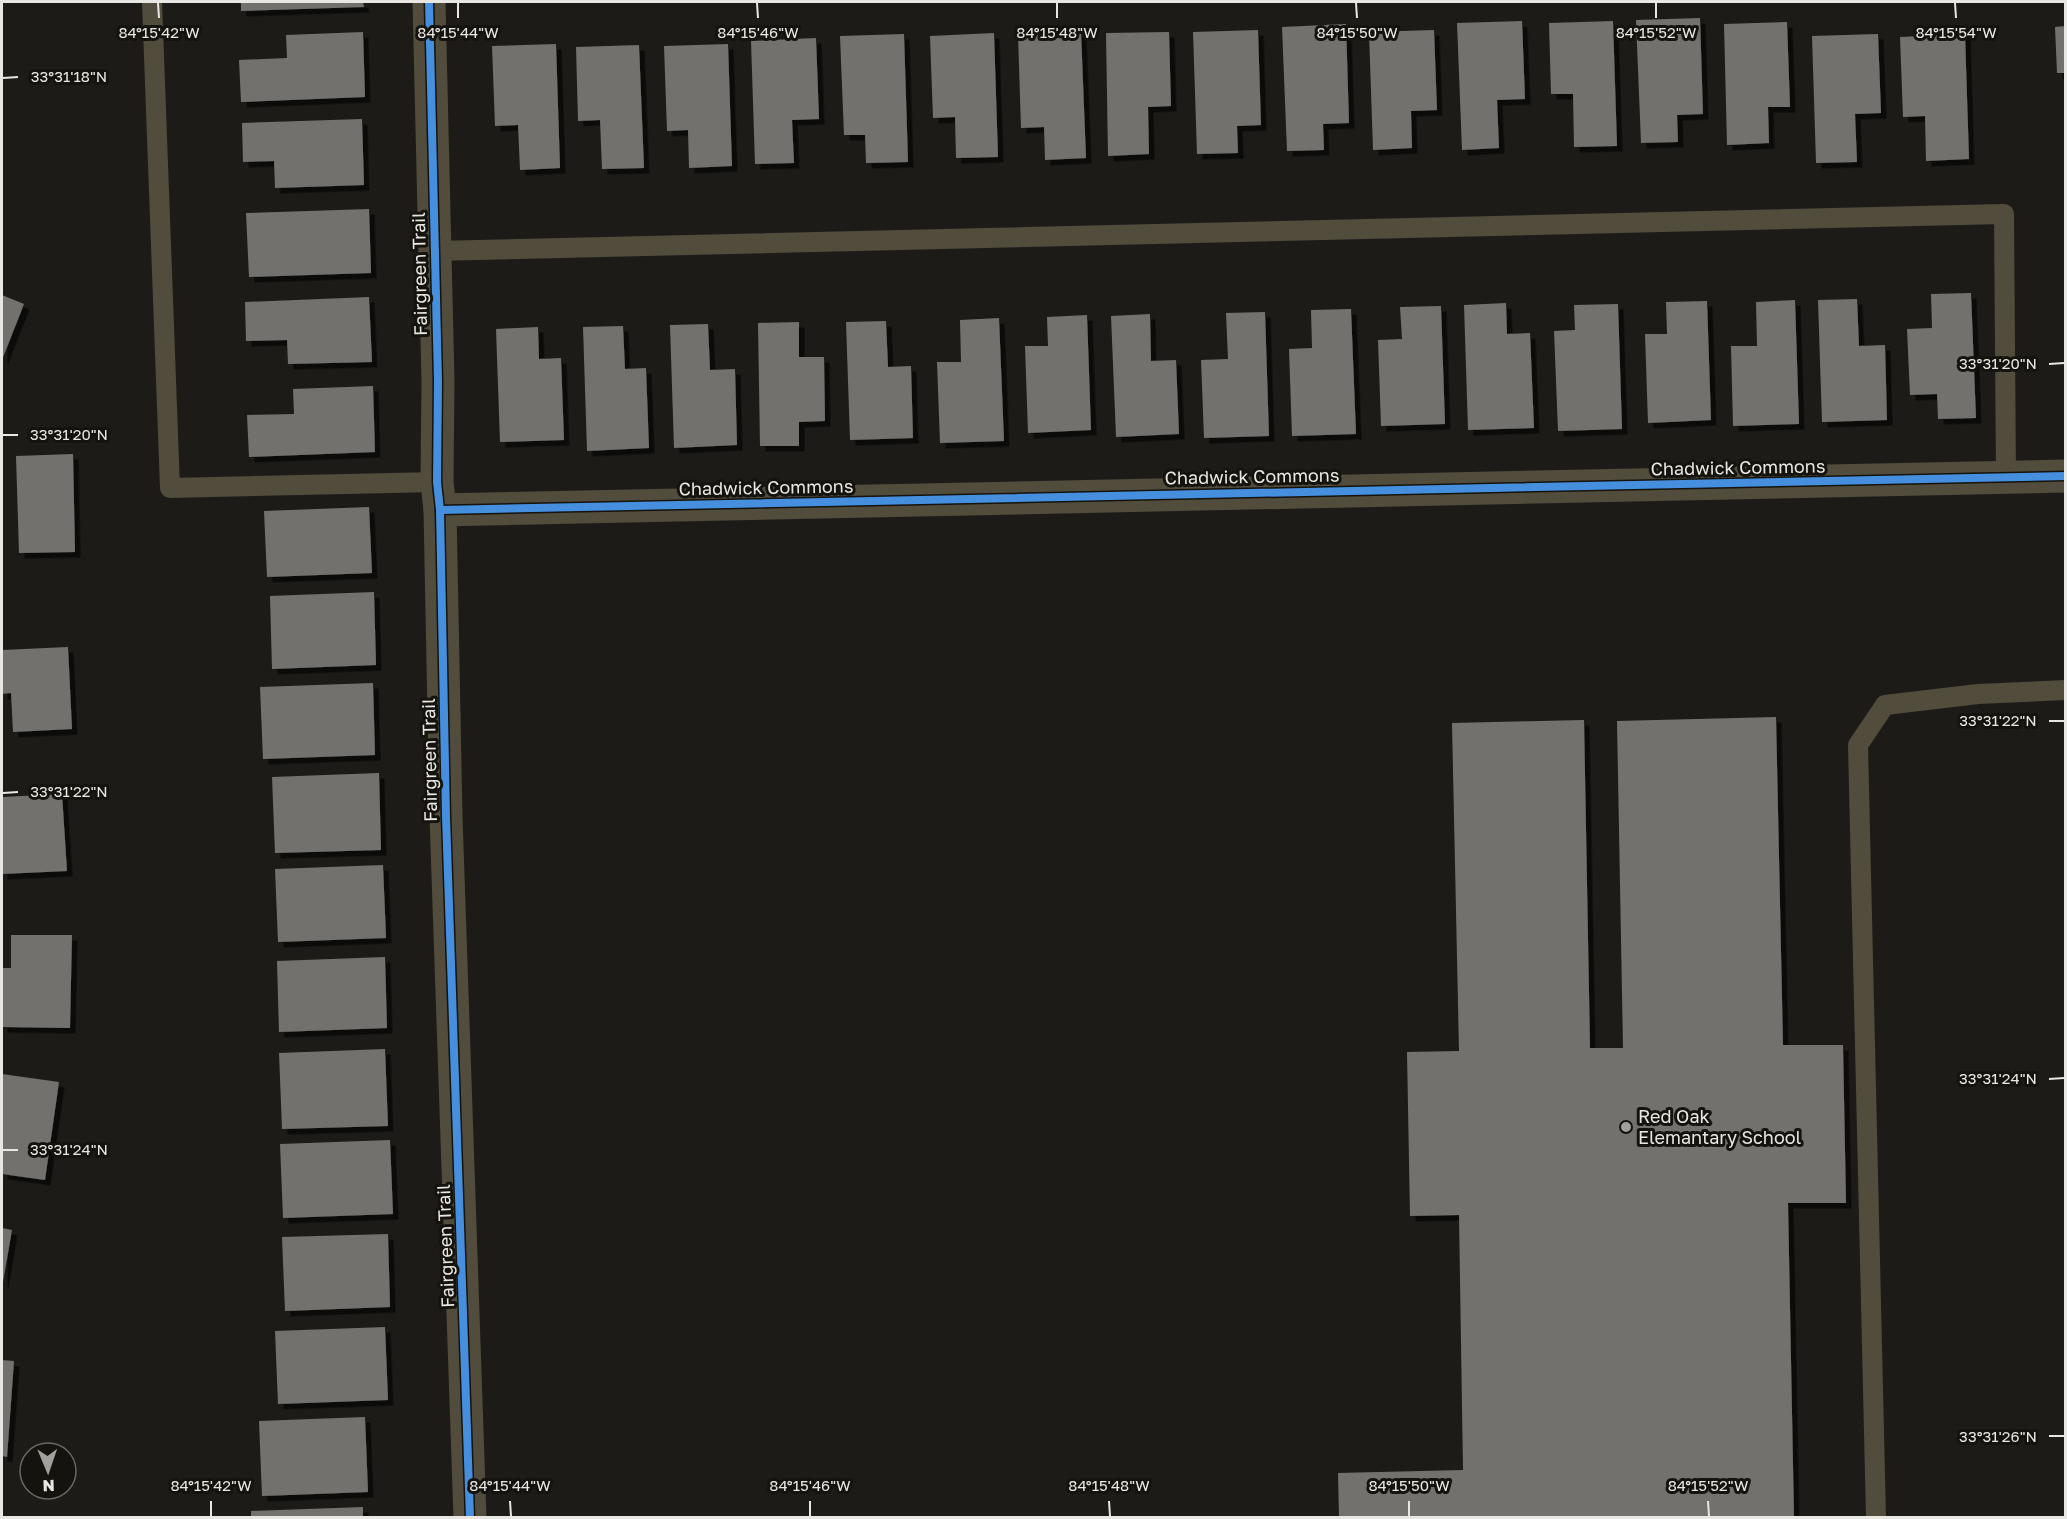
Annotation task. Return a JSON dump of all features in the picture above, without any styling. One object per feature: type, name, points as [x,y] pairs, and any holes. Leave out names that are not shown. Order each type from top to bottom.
[{"type":"street","name":"Fairgreen Trail","points":[[429,2],[447,828],[470,1518]]},
{"type":"street","name":"Chadwick Commons","points":[[439,496],[1459,488],[2066,476]]},
{"type":"lane","points":[[152,2],[170,488],[439,496]]},
{"type":"lane","points":[[434,251],[2004,214],[2006,478]]},
{"type":"lane","points":[[1876,1518],[1858,745],[1885,705],[1978,694],[2066,690]]},
{"type":"building","points":[[241,2],[363,2],[364,7],[241,11]]},
{"type":"building","points":[[1700,18],[1703,114],[1677,115],[1678,142],[1641,143],[1636,20]]},
{"type":"building","points":[[1522,21],[1525,99],[1497,100],[1499,148],[1462,150],[1457,23]]},
{"type":"building","points":[[1613,21],[1617,146],[1574,147],[1573,94],[1551,94],[1549,23]]},
{"type":"building","points":[[1787,22],[1790,107],[1768,107],[1769,143],[1727,145],[1724,24]]},
{"type":"building","points":[[1346,24],[1349,123],[1323,124],[1324,150],[1287,151],[1282,27]]},
{"type":"building","points":[[2066,26],[2066,73],[2057,73],[2055,27]]},
{"type":"building","points":[[1258,30],[1261,125],[1237,126],[1238,153],[1197,154],[1193,32]]},
{"type":"building","points":[[1434,30],[1437,110],[1411,111],[1412,148],[1373,150],[1369,32]]},
{"type":"building","points":[[363,32],[365,97],[241,102],[239,60],[287,58],[286,35]]},
{"type":"building","points":[[1081,32],[1086,158],[1045,160],[1044,127],[1021,128],[1018,34]]},
{"type":"building","points":[[1169,32],[1171,106],[1148,107],[1149,154],[1108,156],[1106,33]]},
{"type":"building","points":[[994,33],[998,157],[956,158],[955,117],[933,118],[930,36]]},
{"type":"building","points":[[904,34],[908,162],[866,163],[865,135],[844,135],[840,36]]},
{"type":"building","points":[[1878,34],[1881,113],[1855,114],[1857,162],[1816,163],[1812,36]]},
{"type":"building","points":[[1965,34],[1969,159],[1926,161],[1925,116],[1903,117],[1900,37]]},
{"type":"building","points":[[816,38],[819,119],[792,120],[794,163],[755,164],[751,41]]},
{"type":"building","points":[[556,44],[560,168],[520,170],[518,125],[495,126],[492,46]]},
{"type":"building","points":[[728,44],[732,166],[689,168],[688,130],[667,131],[664,46]]},
{"type":"building","points":[[639,45],[644,168],[602,169],[600,120],[578,121],[576,47]]},
{"type":"building","points":[[362,119],[364,185],[275,188],[274,161],[243,162],[242,123]]},
{"type":"building","points":[[369,209],[371,273],[249,277],[246,213]]},
{"type":"building","points":[[1971,293],[1976,418],[1938,419],[1937,394],[1910,395],[1907,329],[1932,328],[1931,294]]},
{"type":"building","points":[[2,295],[24,304],[2,360]]},
{"type":"building","points":[[369,297],[372,362],[288,364],[287,340],[246,341],[245,302]]},
{"type":"building","points":[[1857,299],[1859,346],[1885,345],[1887,420],[1822,422],[1818,300]]},
{"type":"building","points":[[1795,300],[1799,424],[1733,426],[1731,346],[1757,346],[1756,302]]},
{"type":"building","points":[[1707,301],[1711,420],[1648,423],[1645,334],[1667,334],[1666,302]]},
{"type":"building","points":[[1506,303],[1507,334],[1530,333],[1534,428],[1468,430],[1464,305]]},
{"type":"building","points":[[1618,304],[1622,429],[1558,431],[1554,331],[1575,330],[1574,305]]},
{"type":"building","points":[[1441,306],[1445,424],[1381,426],[1378,340],[1402,339],[1400,307]]},
{"type":"building","points":[[1351,309],[1356,434],[1292,436],[1289,349],[1312,348],[1311,310]]},
{"type":"building","points":[[1265,312],[1269,436],[1204,438],[1201,360],[1228,359],[1226,313]]},
{"type":"building","points":[[1150,314],[1151,361],[1176,360],[1179,434],[1116,437],[1111,316]]},
{"type":"building","points":[[1087,315],[1091,430],[1028,433],[1025,346],[1048,346],[1047,317]]},
{"type":"building","points":[[999,318],[1004,441],[940,443],[937,362],[961,362],[960,320]]},
{"type":"building","points":[[886,321],[888,367],[911,366],[913,438],[850,440],[846,322]]},
{"type":"building","points":[[799,322],[799,357],[824,357],[825,421],[799,422],[799,446],[760,446],[758,323]]},
{"type":"building","points":[[708,324],[710,370],[735,369],[737,445],[674,448],[670,325]]},
{"type":"building","points":[[623,326],[625,369],[646,368],[649,448],[587,451],[583,327]]},
{"type":"building","points":[[538,327],[539,359],[561,358],[564,440],[500,442],[496,329]]},
{"type":"building","points":[[373,386],[375,452],[249,457],[247,415],[294,414],[293,389]]},
{"type":"building","points":[[73,454],[75,552],[19,553],[16,456]]},
{"type":"building","points":[[369,507],[372,573],[267,577],[264,511]]},
{"type":"building","points":[[374,592],[376,665],[272,669],[270,596]]},
{"type":"building","points":[[68,647],[72,729],[13,732],[11,693],[2,694],[2,650]]},
{"type":"building","points":[[373,683],[375,755],[263,759],[260,687]]},
{"type":"building","name":"Red Oak Elemantary School","points":[[1776,717],[1783,1045],[1843,1045],[1846,1203],[1788,1203],[1794,1518],[1339,1518],[1338,1473],[1463,1470],[1459,1215],[1410,1216],[1407,1052],[1459,1051],[1452,723],[1584,720],[1590,1048],[1623,1048],[1617,721]]},
{"type":"building","points":[[379,773],[381,850],[275,853],[272,777]]},
{"type":"building","points":[[62,794],[67,871],[2,874],[2,797]]},
{"type":"building","points":[[383,865],[386,938],[278,942],[275,869]]},
{"type":"building","points":[[11,935],[72,935],[70,1028],[2,1027],[2,968],[11,968]]},
{"type":"building","points":[[385,957],[387,1028],[279,1032],[277,961]]},
{"type":"building","points":[[385,1049],[388,1126],[282,1129],[279,1053]]},
{"type":"building","points":[[2,1074],[59,1082],[45,1180],[2,1174]]},
{"type":"building","points":[[390,1140],[393,1214],[283,1218],[280,1144]]},
{"type":"building","points":[[2,1228],[12,1230],[3,1282],[2,1282]]},
{"type":"building","points":[[388,1234],[390,1307],[285,1311],[282,1237]]},
{"type":"building","points":[[385,1327],[388,1400],[278,1404],[275,1331]]},
{"type":"building","points":[[2,1360],[14,1361],[7,1457],[2,1456]]},
{"type":"building","points":[[365,1417],[368,1492],[262,1496],[259,1421]]},
{"type":"building","points":[[363,1507],[363,1518],[251,1518],[251,1511]]},
{"type":"cycle path","points":[[429,2],[438,381],[437,482],[440,510],[446,817],[470,1518]]},
{"type":"cycle path","points":[[440,510],[2066,476]]},
{"type":"place","name":"Red Oak Elemantary School","points":[[1626,1127]]}]
